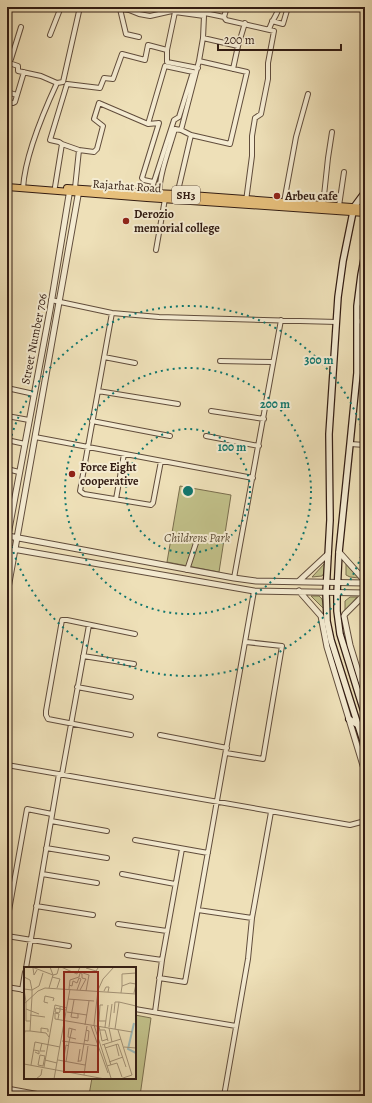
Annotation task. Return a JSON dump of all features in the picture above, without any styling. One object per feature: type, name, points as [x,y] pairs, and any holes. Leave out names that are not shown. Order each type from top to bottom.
[{"type":"main road","name":"Rajarhat Road","points":[[7,186],[159,194],[175,197],[353,209],[365,208]]},
{"type":"main road","name":"Rajarhat Road","points":[[23,187],[55,187],[164,200],[175,197]]},
{"type":"main road","points":[[365,194],[353,209],[343,261],[337,322],[330,434],[326,592],[331,640],[365,747]]},
{"type":"main road","name":"Rajarhat Road","points":[[246,202],[284,202],[339,206],[365,213]]},
{"type":"main road","points":[[365,254],[359,290],[356,374],[337,582],[337,611],[340,634],[365,714]]},
{"type":"main road","points":[[349,719],[358,725]]},
{"type":"street","points":[[50,35],[61,7]]},
{"type":"street","points":[[80,7],[65,83],[50,140],[79,150],[94,152],[97,149],[103,126],[94,119],[99,103],[148,124],[160,123],[142,178],[153,182]]},
{"type":"street","points":[[86,7],[95,9],[127,8],[150,16],[172,12],[175,7],[224,17],[226,20],[274,31],[268,63],[268,79],[263,107],[261,114],[255,118],[252,136],[252,156],[246,202]]},
{"type":"street","points":[[224,17],[228,7]]},
{"type":"street","points":[[269,30],[279,7]]},
{"type":"street","points":[[272,21],[283,24],[288,7]]},
{"type":"street","points":[[120,9],[126,34],[139,37]]},
{"type":"street","points":[[181,130],[198,68],[203,38],[204,16],[175,12],[166,62],[198,68]]},
{"type":"street","points":[[233,69],[244,24]]},
{"type":"street","points":[[21,28],[8,63],[18,66],[18,71],[41,76],[57,83],[100,88],[104,78],[113,79],[122,54],[145,60],[148,46],[167,50]]},
{"type":"street","points":[[203,38],[238,46]]},
{"type":"street","points":[[159,194],[162,176],[175,129],[191,135],[230,144],[247,72],[199,61]]},
{"type":"street","points":[[148,124],[165,66],[192,72],[179,117],[174,120],[150,194]]},
{"type":"street","points":[[7,102],[14,103],[24,72]]},
{"type":"street","points":[[23,187],[26,169],[34,142],[49,99],[57,83]]},
{"type":"street","points":[[7,92],[17,95]]},
{"type":"street","points":[[284,202],[296,137],[308,94]]},
{"type":"street","points":[[323,205],[332,132]]},
{"type":"street","points":[[175,197],[191,135]]},
{"type":"street","points":[[55,187],[62,144]]},
{"type":"street","points":[[7,594],[58,302],[79,150]]},
{"type":"street","points":[[339,206],[344,172]]},
{"type":"street","name":"Street Number 706","points":[[7,538],[51,300],[74,190]]},
{"type":"street","points":[[156,250],[164,200]]},
{"type":"street","points":[[51,300],[112,313],[159,317],[337,322]]},
{"type":"street","points":[[112,313],[80,491],[84,494],[151,505],[153,503],[161,461]]},
{"type":"street","points":[[234,578],[281,320]]},
{"type":"street","points":[[357,321],[365,322]]},
{"type":"street","points":[[104,357],[136,363]]},
{"type":"street","points":[[220,362],[274,362]]},
{"type":"street","points":[[7,388],[34,394]]},
{"type":"street","points":[[98,390],[178,404]]},
{"type":"street","points":[[210,411],[264,419]]},
{"type":"street","points":[[7,416],[29,420]]},
{"type":"street","points":[[92,421],[170,436]]},
{"type":"street","points":[[206,436],[259,446]]},
{"type":"street","points":[[35,437],[253,478]]},
{"type":"street","points":[[7,440],[25,444]]},
{"type":"street","points":[[350,444],[365,446]]},
{"type":"street","points":[[116,499],[124,454]]},
{"type":"street","points":[[7,470],[20,472]]},
{"type":"street","points":[[7,502],[14,503]]},
{"type":"street","points":[[7,538],[17,538],[187,570],[256,581],[365,582]]},
{"type":"street","points":[[187,570],[196,543]]},
{"type":"street","points":[[7,548],[254,591],[365,593]]},
{"type":"street","points":[[339,552],[365,582]]},
{"type":"street","points":[[299,581],[328,554]]},
{"type":"street","points":[[160,978],[185,982],[254,591]]},
{"type":"street","points":[[299,591],[321,616],[327,647],[365,772]]},
{"type":"street","points":[[365,593],[344,616],[350,645],[365,694]]},
{"type":"street","points":[[131,735],[48,719],[46,715],[62,620],[135,634]]},
{"type":"street","points":[[26,967],[52,814],[89,625]]},
{"type":"street","points":[[160,735],[263,759],[282,646],[246,642]]},
{"type":"street","points":[[83,656],[134,664]]},
{"type":"street","points":[[77,687],[131,697]]},
{"type":"street","points":[[7,765],[350,825],[365,821]]},
{"type":"street","points":[[7,922],[27,809],[52,814]]},
{"type":"street","points":[[224,1096],[248,959],[252,918],[271,812]]},
{"type":"street","points":[[51,821],[107,831]]},
{"type":"street","points":[[135,840],[208,853]]},
{"type":"street","points":[[46,848],[107,858]]},
{"type":"street","points":[[155,1012],[162,960],[182,849]]},
{"type":"street","points":[[42,874],[97,883]]},
{"type":"street","points":[[122,874],[175,884]]},
{"type":"street","points":[[36,906],[93,915]]},
{"type":"street","points":[[198,910],[252,918]]},
{"type":"street","points":[[118,924],[168,931]]},
{"type":"street","points":[[7,936],[69,946]]},
{"type":"street","points":[[127,955],[162,960]]},
{"type":"street","points":[[7,987],[23,990]]},
{"type":"street","points":[[136,1009],[236,1026]]},
{"type":"street","points":[[7,1089],[45,1096]]},
{"type":"green space","name":"Childrens Park","points":[[180,486],[231,495],[219,572],[167,562]]},
{"type":"green space","points":[[325,563],[324,573],[322,576],[312,577]]},
{"type":"green space","points":[[346,564],[359,578],[346,575]]},
{"type":"green space","points":[[311,596],[319,596],[322,599],[324,609]]},
{"type":"green space","points":[[350,597],[357,597],[345,612],[345,601]]},
{"type":"green space","points":[[136,1015],[151,1018],[140,1096],[89,1095],[92,1079],[136,1079]]},
{"type":"place","name":"Arbeu cafe","points":[[277,196]]},
{"type":"place","name":"Derozio memorial college","points":[[126,221]]},
{"type":"place","name":"Force Eight cooperative","points":[[72,474]]}]
